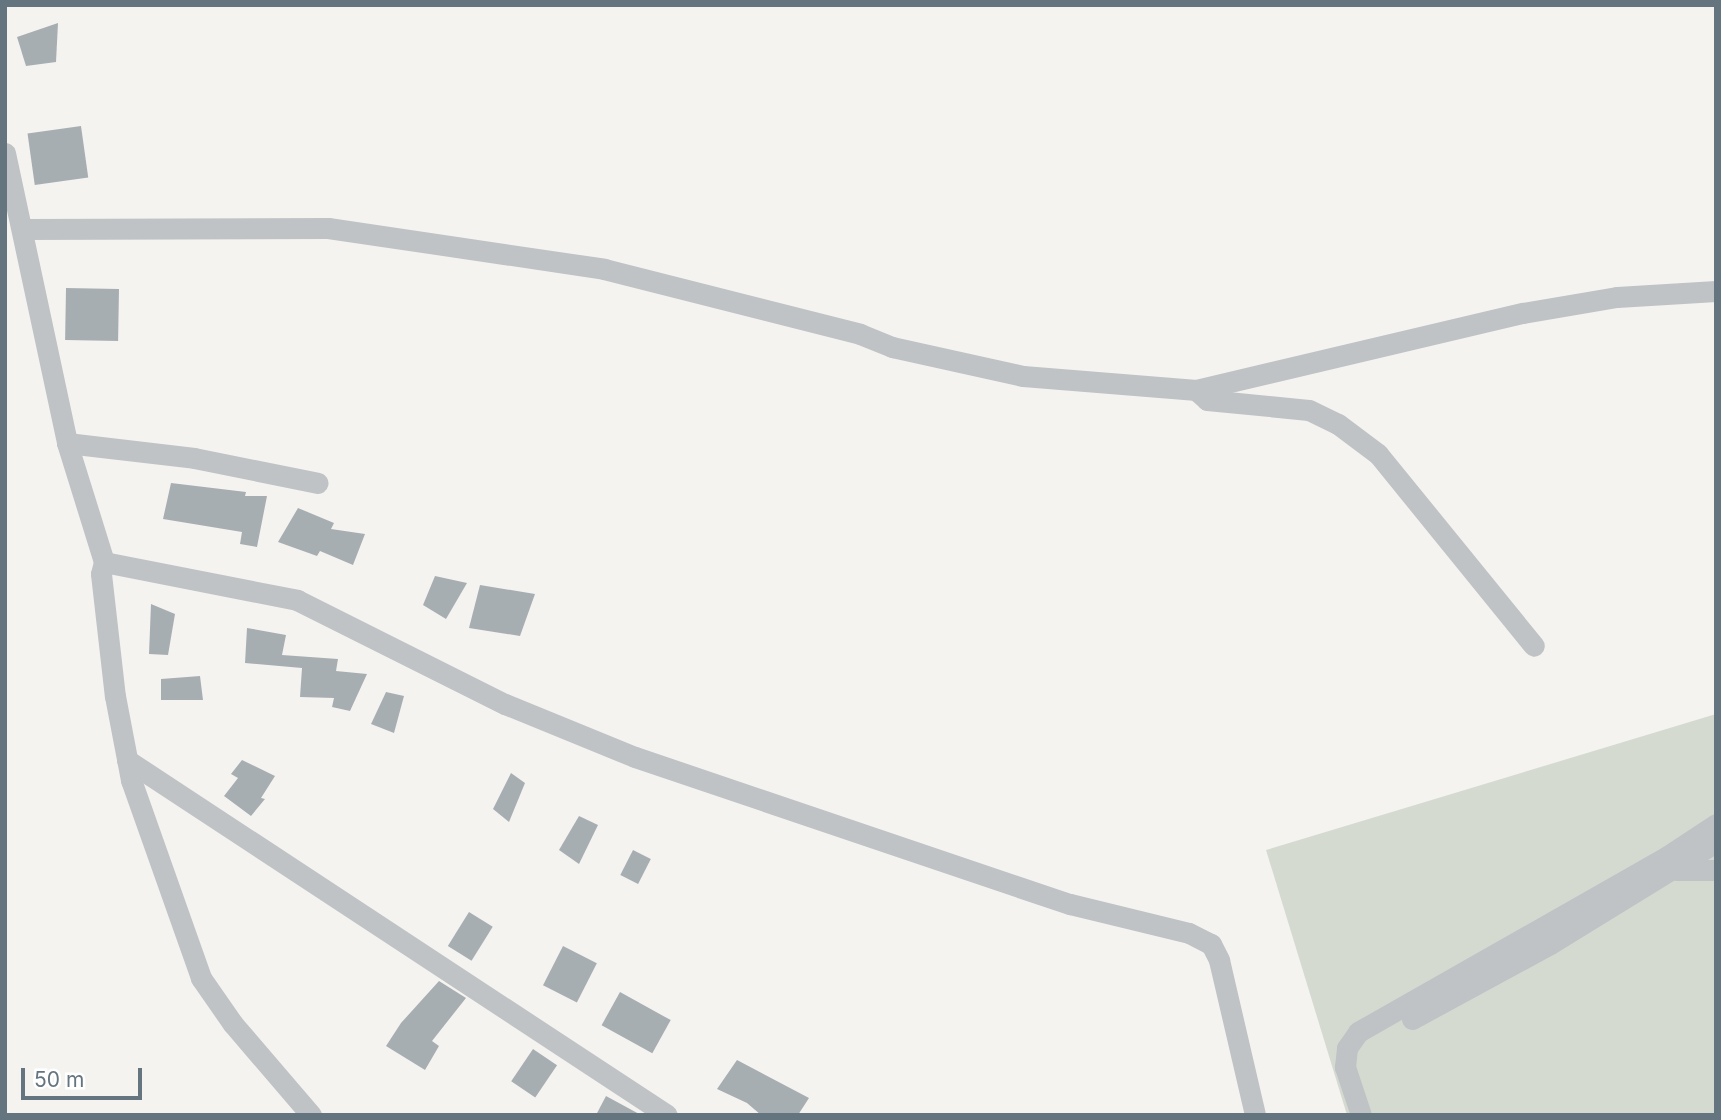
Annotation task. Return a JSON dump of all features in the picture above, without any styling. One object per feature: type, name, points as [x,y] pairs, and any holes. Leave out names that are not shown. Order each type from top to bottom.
[{"type":"street","points":[[5,153],[67,443],[104,562],[101,574],[115,696],[131,780],[201,978],[233,1024],[312,1115]]},
{"type":"street","points":[[23,229],[328,228],[604,269],[860,334],[892,347],[1023,376],[1196,390],[1523,313],[1617,297],[1716,291]]},
{"type":"street","points":[[1196,390],[1207,400],[1309,410],[1338,424],[1378,454],[1534,646]]},
{"type":"street","points":[[67,443],[194,458],[318,483]]},
{"type":"street","points":[[104,562],[297,600],[505,704],[635,758],[1070,904],[1189,933],[1211,944],[1219,960],[1255,1115]]},
{"type":"street","points":[[127,760],[667,1115]]},
{"type":"street","points":[[1412,1019],[1550,944],[1670,863],[1716,824]]},
{"type":"street","points":[[1361,1115],[1345,1067],[1347,1048],[1358,1032],[1670,863],[1716,842]]},
{"type":"street","points":[[1670,863],[1716,870]]},
{"type":"shaded area","points":[[1716,714],[1716,1115],[1347,1115],[1266,850]]},
{"type":"building","points":[[58,23],[56,62],[26,66],[17,37]]},
{"type":"building","points":[[81,126],[88,177],[35,185],[28,134]]},
{"type":"building","points":[[66,288],[119,289],[118,341],[65,340]]},
{"type":"building","points":[[171,483],[246,492],[245,496],[267,496],[257,547],[240,544],[242,532],[163,519]]},
{"type":"building","points":[[298,508],[334,523],[331,529],[365,534],[353,565],[320,551],[317,556],[278,542]]},
{"type":"building","points":[[435,576],[467,583],[446,619],[423,605]]},
{"type":"building","points":[[480,585],[535,594],[520,636],[469,628]]},
{"type":"building","points":[[151,604],[175,614],[168,655],[149,654]]},
{"type":"building","points":[[247,628],[286,635],[282,655],[338,659],[336,671],[367,674],[350,711],[332,707],[334,698],[300,697],[302,668],[245,663]]},
{"type":"building","points":[[200,676],[203,700],[161,700],[161,679]]},
{"type":"building","points":[[386,692],[404,696],[394,733],[371,724]]},
{"type":"building","points":[[242,760],[275,776],[261,798],[265,799],[251,816],[224,796],[238,778],[231,774]]},
{"type":"building","points":[[511,773],[525,783],[509,822],[493,809]]},
{"type":"building","points":[[579,816],[598,825],[579,864],[559,850]]},
{"type":"building","points":[[633,850],[651,859],[638,884],[620,875]]},
{"type":"building","points":[[469,912],[493,927],[472,961],[448,946]]},
{"type":"building","points":[[563,946],[597,963],[577,1002],[543,985]]},
{"type":"building","points":[[439,981],[466,998],[432,1041],[439,1046],[425,1070],[386,1046],[401,1023]]},
{"type":"building","points":[[620,992],[671,1020],[652,1053],[602,1025]]},
{"type":"building","points":[[533,1049],[557,1065],[535,1098],[511,1081]]},
{"type":"building","points":[[737,1060],[809,1098],[798,1115],[761,1115],[747,1103],[717,1089]]},
{"type":"building","points":[[606,1096],[641,1115],[596,1115]]}]
